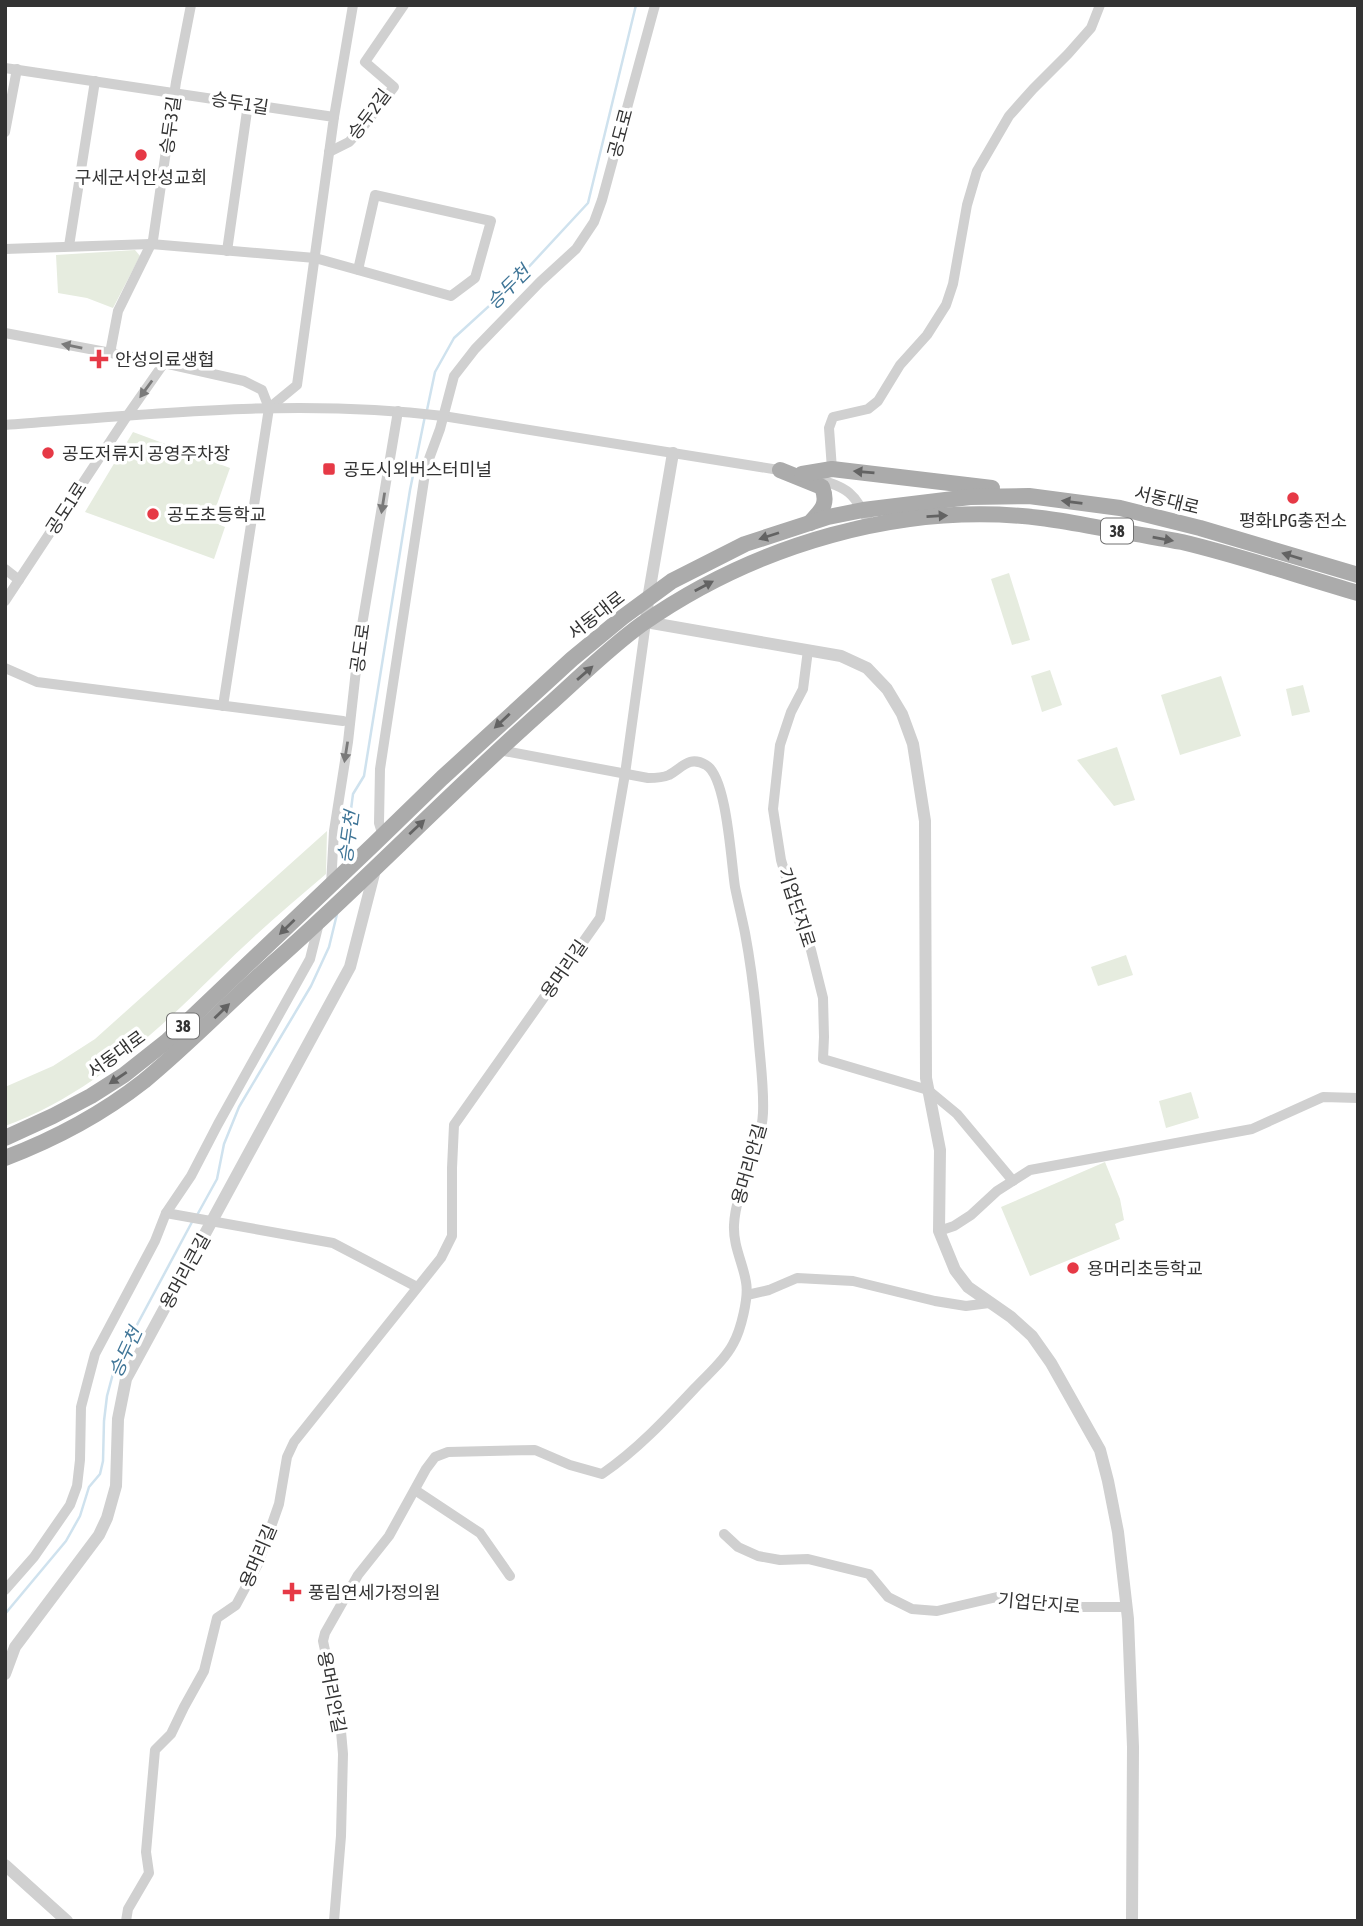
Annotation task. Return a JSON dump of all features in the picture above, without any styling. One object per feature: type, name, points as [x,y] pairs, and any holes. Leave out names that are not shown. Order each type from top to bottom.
[{"type":"main road","points":[[802,474],[832,469],[998,489],[1029,496]]},
{"type":"main road","points":[[780,470],[822,487],[826,497],[823,507],[810,523]]},
{"type":"main road","name":"서동대로","points":[[5,1158],[43,1143],[94,1115],[142,1082],[322,920],[499,750],[631,632],[707,585],[772,554],[866,518],[970,497],[1029,496],[1120,508],[1200,528],[1358,575]]},
{"type":"main road","name":"서동대로","points":[[5,1138],[91,1096],[124,1075],[167,1041],[535,691],[623,617],[671,581],[745,544],[828,517],[984,514],[1039,518],[1181,542],[1358,593]]},
{"type":"street","name":"승두3길","points":[[110,353],[118,312],[151,244],[174,93],[191,5]]},
{"type":"street","points":[[269,408],[297,385],[334,117],[353,5]]},
{"type":"street","name":"승두2길","points":[[329,152],[349,142],[394,87],[365,62],[404,5]]},
{"type":"street","name":"공도로","points":[[379,840],[380,769],[426,467],[440,429],[439,416],[454,376],[468,358],[540,282],[576,249],[594,222],[655,5]]},
{"type":"street","points":[[832,469],[829,428],[833,417],[868,409],[878,401],[901,365],[927,335],[946,305],[953,284],[967,205],[977,171],[1009,116],[1091,28],[1100,5]]},
{"type":"street","name":"승두1길","points":[[11,69],[334,117]]},
{"type":"street","points":[[5,132],[11,69]]},
{"type":"street","points":[[69,246],[95,81]]},
{"type":"street","points":[[226,251],[248,104]]},
{"type":"street","points":[[5,250],[151,244],[315,258],[450,296],[475,278],[491,221],[375,195],[358,270]]},
{"type":"street","points":[[5,333],[164,363],[244,381],[262,390],[269,408],[223,706]]},
{"type":"street","points":[[127,416],[164,363]]},
{"type":"street","points":[[5,425],[269,408],[403,412],[802,474],[838,485],[850,492],[860,504],[866,518]]},
{"type":"street","name":"공도로","points":[[334,882],[334,831],[348,742],[359,643],[403,412]]},
{"type":"street","name":"공도1로","points":[[5,601],[127,416]]},
{"type":"street","points":[[673,453],[646,621],[841,656],[867,668],[887,689],[902,714],[913,744],[925,821],[926,1079],[940,1150],[940,1231],[955,1270],[968,1287],[1011,1317],[1031,1336],[1051,1363],[1100,1450],[1118,1532],[1127,1607],[1133,1747],[1132,1921]]},
{"type":"street","points":[[5,569],[19,580]]},
{"type":"street","name":"용머리길","points":[[126,1921],[128,1909],[149,1873],[146,1852],[155,1750],[171,1734],[204,1671],[217,1618],[236,1605],[258,1564],[279,1504],[287,1457],[294,1442],[441,1258],[452,1236],[454,1125],[600,918],[625,774],[646,621]]},
{"type":"street","name":"기업단지로","points":[[808,650],[803,690],[791,712],[780,745],[773,809],[781,860],[798,918],[811,950],[823,998],[823,1059],[928,1090]]},
{"type":"street","points":[[5,668],[37,682],[343,721]]},
{"type":"street","name":"용머리안길","points":[[334,1921],[341,1836],[343,1754],[340,1720],[323,1641],[358,1575],[388,1536],[426,1469],[435,1457],[449,1452],[535,1450],[570,1465],[602,1474],[659,1427],[721,1361],[734,1344],[747,1295],[734,1227],[740,1192],[761,1135],[761,1071],[749,960],[717,777],[707,765],[695,762],[684,762],[671,774],[659,778],[499,750]]},
{"type":"street","name":"용머리큰길","points":[[5,1674],[15,1647],[99,1535],[107,1518],[116,1486],[118,1419],[126,1379],[207,1221],[350,967],[372,870]]},
{"type":"street","points":[[5,1590],[34,1557],[70,1505],[77,1486],[80,1460],[80,1407],[94,1354],[310,959],[322,920]]},
{"type":"street","points":[[928,1090],[957,1114],[1013,1181]]},
{"type":"street","points":[[940,1231],[971,1215],[997,1191],[1030,1170],[1252,1129],[1323,1097],[1358,1098]]},
{"type":"street","points":[[170,1214],[333,1243],[417,1287]]},
{"type":"street","points":[[747,1295],[797,1279],[853,1281],[966,1306],[989,1303]]},
{"type":"street","points":[[415,1490],[481,1533],[510,1576]]},
{"type":"street","name":"기업단지로","points":[[724,1534],[738,1547],[758,1556],[780,1560],[808,1559],[869,1574],[888,1597],[912,1609],[937,1611],[997,1597],[1082,1607],[1127,1607]]},
{"type":"street","points":[[5,1865],[68,1921]]},
{"type":"shaded area","points":[[135,250],[140,256],[113,308],[87,298],[58,293],[56,255]]},
{"type":"shaded area","points":[[133,432],[230,468],[211,521],[225,527],[214,559],[85,512]]},
{"type":"shaded area","points":[[1009,573],[1030,640],[1012,645],[991,579]]},
{"type":"shaded area","points":[[1050,670],[1062,705],[1042,712],[1031,676]]},
{"type":"shaded area","points":[[1221,676],[1241,736],[1180,755],[1161,695]]},
{"type":"shaded area","points":[[1303,685],[1310,712],[1292,716],[1286,689]]},
{"type":"shaded area","points":[[1117,747],[1135,800],[1114,806],[1077,760]]},
{"type":"shaded area","points":[[327,831],[326,874],[255,935],[168,1019],[92,1081],[35,1113],[5,1126],[5,1087],[53,1066],[95,1039]]},
{"type":"shaded area","points":[[1126,955],[1133,975],[1098,986],[1091,967]]},
{"type":"shaded area","points":[[1191,1092],[1199,1118],[1166,1128],[1159,1101]]},
{"type":"shaded area","points":[[1105,1162],[1120,1199],[1124,1220],[1115,1224],[1120,1239],[1030,1276],[1001,1207]]},
{"type":"waterway","name":"승두천","points":[[427,410],[435,372],[454,338],[512,285],[588,203],[636,5]]},
{"type":"waterway","name":"승두천","points":[[344,863],[353,794],[364,776],[410,490],[425,416]]},
{"type":"waterway","name":"승두천","points":[[196,1217],[217,1179],[224,1144],[239,1107],[311,986],[329,947],[337,914]]},
{"type":"waterway","name":"승두천","points":[[5,1614],[66,1541],[80,1516],[89,1487],[100,1474],[107,1396],[115,1366],[192,1222]]},
{"type":"place","name":"구세군서안성교회","points":[[141,155]]},
{"type":"place","name":"안성의료생협","points":[[99,359]]},
{"type":"place","name":"공도저류지 공영주차장","points":[[48,453]]},
{"type":"place","name":"공도시외버스터미널","points":[[329,469]]},
{"type":"place","name":"평화LPG충전소","points":[[1293,498]]},
{"type":"place","name":"공도초등학교","points":[[153,514]]},
{"type":"place","name":"용머리초등학교","points":[[1073,1268]]},
{"type":"place","name":"풍림연세가정의원","points":[[292,1592]]}]
